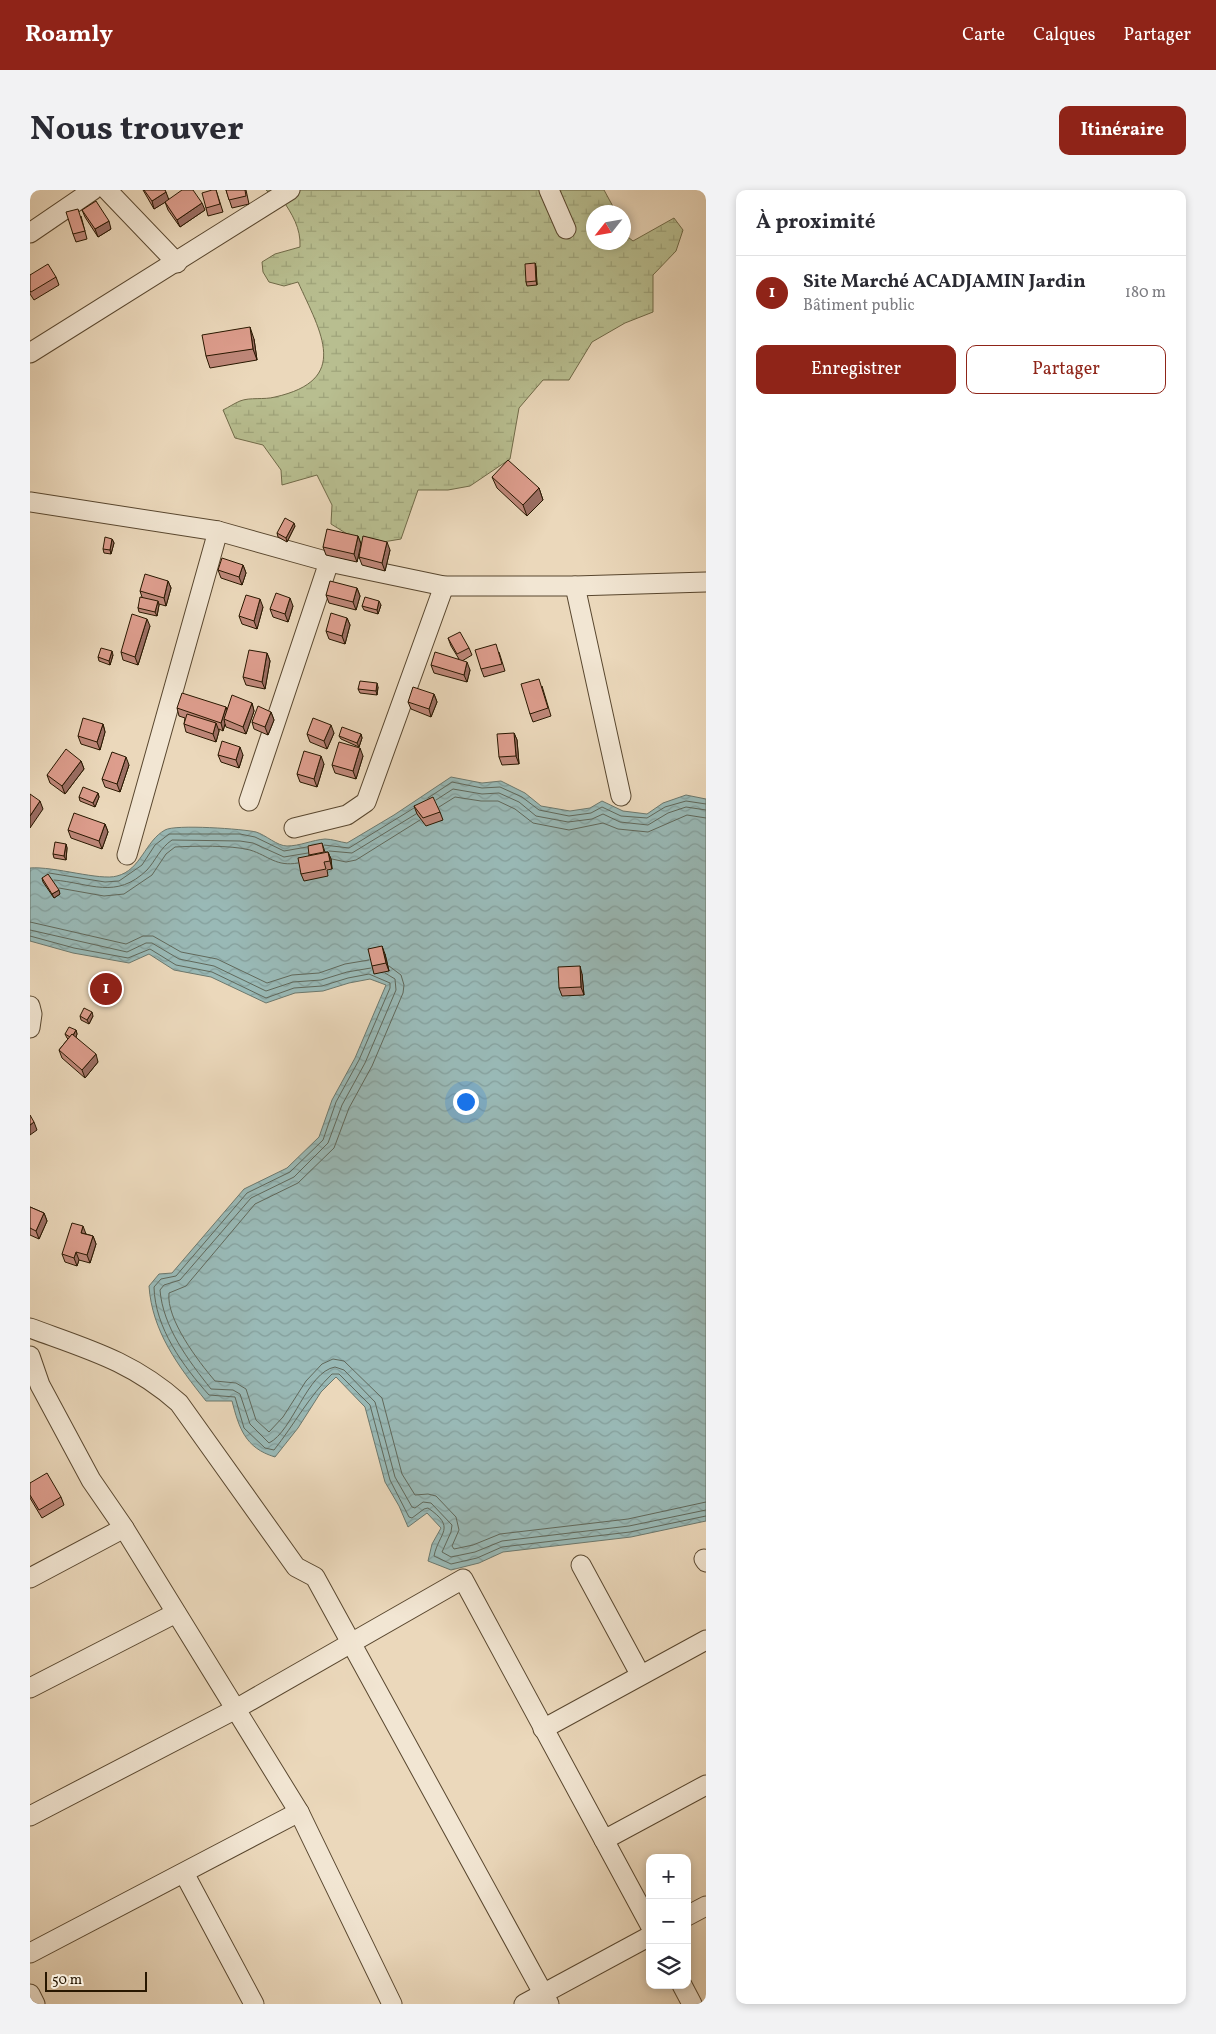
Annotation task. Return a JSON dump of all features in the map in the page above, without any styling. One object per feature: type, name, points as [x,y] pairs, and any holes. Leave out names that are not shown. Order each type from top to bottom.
[{"type":"street","points":[[30,233],[93,190]]},
{"type":"street","points":[[107,190],[177,263]]},
{"type":"street","points":[[30,353],[177,263],[290,190]]},
{"type":"street","points":[[549,190],[566,229]]},
{"type":"street","points":[[30,502],[218,531],[329,562],[444,586],[575,586],[706,582]]},
{"type":"street","points":[[127,855],[218,531]]},
{"type":"street","points":[[249,801],[329,562]]},
{"type":"street","points":[[294,828],[347,816],[366,802],[371,793],[444,586]]},
{"type":"street","points":[[575,586],[621,796]]},
{"type":"street","points":[[30,1006],[32,1014],[30,1028]]},
{"type":"street","points":[[30,1328],[114,1359],[142,1373],[179,1402],[296,1567],[315,1577],[546,1999]]},
{"type":"street","points":[[30,1356],[40,1385],[66,1436],[234,1710],[299,1812],[392,2004]]},
{"type":"street","points":[[30,1578],[124,1528]]},
{"type":"street","points":[[581,1565],[640,1674]]},
{"type":"street","points":[[30,1816],[234,1710],[462,1578],[646,1918]]},
{"type":"street","points":[[30,1688],[176,1613]]},
{"type":"street","points":[[543,1728],[706,1640]]},
{"type":"street","points":[[604,1840],[706,1785]]},
{"type":"street","points":[[30,1953],[299,1812]]},
{"type":"street","points":[[184,1872],[254,2004]]},
{"type":"street","points":[[691,1914],[706,1906]]},
{"type":"street","points":[[524,2004],[546,1999],[646,1938]]},
{"type":"street","points":[[684,1989],[692,2004]]},
{"type":"street","points":[[30,1994],[35,2004]]},
{"type":"green space","points":[[266,190],[604,190],[612,205],[586,205],[586,250],[631,250],[631,239],[633,241],[674,218],[683,230],[676,251],[653,275],[653,312],[625,323],[592,342],[569,380],[543,380],[519,408],[510,459],[470,486],[448,490],[418,490],[401,539],[365,545],[331,524],[332,505],[317,475],[282,485],[281,470],[263,445],[235,438],[223,410],[244,400],[271,398],[299,389],[314,379],[322,367],[324,352],[321,336],[298,282],[284,286],[269,282],[263,272],[262,262],[275,254],[300,247],[295,221],[282,199],[273,197]]},
{"type":"water","points":[[451,777],[482,783],[501,781],[525,793],[541,806],[570,811],[590,808],[602,801],[623,811],[647,814],[663,803],[686,795],[706,799],[706,1521],[631,1537],[503,1552],[479,1563],[451,1570],[428,1561],[432,1544],[441,1528],[427,1513],[408,1527],[399,1506],[385,1482],[365,1407],[336,1377],[321,1392],[298,1428],[275,1457],[265,1453],[245,1436],[237,1420],[232,1401],[206,1401],[176,1361],[155,1318],[149,1286],[159,1274],[172,1273],[244,1189],[287,1168],[319,1137],[332,1100],[355,1058],[386,985],[370,979],[323,991],[295,993],[266,1003],[211,977],[174,970],[149,954],[129,963],[73,953],[30,941],[30,868],[51,869],[100,877],[117,876],[132,868],[158,835],[171,828],[182,827],[225,828],[256,832],[283,846],[325,839],[347,843],[394,815]]},
{"type":"building","points":[[144,190],[165,190],[166,192],[152,201]]},
{"type":"building","points":[[182,190],[193,190],[202,203],[177,220],[165,202]]},
{"type":"building","points":[[216,190],[220,204],[206,208],[202,193]]},
{"type":"building","points":[[226,190],[245,190],[246,196],[229,200]]},
{"type":"building","points":[[96,201],[109,221],[95,229],[82,210]]},
{"type":"building","points":[[78,209],[85,231],[73,234],[66,212]]},
{"type":"building","points":[[535,263],[536,281],[526,282],[525,264]]},
{"type":"building","points":[[48,264],[56,277],[31,292],[30,275]]},
{"type":"building","points":[[250,327],[253,349],[206,356],[202,335]]},
{"type":"building","points":[[508,460],[539,488],[523,505],[492,477]]},
{"type":"building","points":[[285,518],[294,523],[286,538],[277,533]]},
{"type":"building","points":[[327,529],[358,536],[354,554],[323,547]]},
{"type":"building","points":[[363,536],[387,542],[382,563],[359,557]]},
{"type":"building","points":[[105,537],[112,539],[110,550],[103,549]]},
{"type":"building","points":[[222,558],[243,565],[239,577],[218,570]]},
{"type":"building","points":[[145,574],[168,581],[164,598],[140,591]]},
{"type":"building","points":[[330,581],[357,588],[353,602],[326,595]]},
{"type":"building","points":[[276,593],[290,598],[285,614],[270,609]]},
{"type":"building","points":[[246,595],[260,599],[254,621],[239,616]]},
{"type":"building","points":[[140,597],[158,601],[155,612],[138,608]]},
{"type":"building","points":[[365,597],[379,601],[377,610],[362,606]]},
{"type":"building","points":[[331,613],[347,618],[342,636],[326,631]]},
{"type":"building","points":[[132,614],[147,619],[135,657],[121,652]]},
{"type":"building","points":[[460,632],[469,648],[457,654],[448,638]]},
{"type":"building","points":[[496,644],[502,664],[481,669],[475,650]]},
{"type":"building","points":[[101,648],[112,651],[109,661],[98,657]]},
{"type":"building","points":[[249,650],[267,653],[262,682],[243,677]]},
{"type":"building","points":[[435,652],[467,662],[464,675],[431,665]]},
{"type":"building","points":[[539,679],[548,708],[530,714],[521,684]]},
{"type":"building","points":[[360,681],[377,683],[376,691],[358,689]]},
{"type":"building","points":[[413,687],[434,694],[429,709],[408,702]]},
{"type":"building","points":[[182,693],[226,707],[221,723],[177,708]]},
{"type":"building","points":[[232,695],[252,703],[243,727],[224,719]]},
{"type":"building","points":[[258,706],[271,712],[265,727],[252,722]]},
{"type":"building","points":[[187,714],[216,723],[213,734],[184,724]]},
{"type":"building","points":[[83,718],[103,724],[97,742],[78,736]]},
{"type":"building","points":[[313,718],[331,725],[324,741],[307,734]]},
{"type":"building","points":[[342,727],[361,734],[357,743],[339,736]]},
{"type":"building","points":[[514,733],[516,756],[499,757],[497,734]]},
{"type":"building","points":[[222,741],[240,747],[236,760],[218,755]]},
{"type":"building","points":[[339,742],[360,748],[353,771],[332,765]]},
{"type":"building","points":[[66,749],[81,761],[62,786],[47,775]]},
{"type":"building","points":[[304,751],[321,756],[314,779],[297,774]]},
{"type":"building","points":[[112,752],[126,757],[117,784],[102,779]]},
{"type":"building","points":[[83,787],[98,793],[93,803],[79,797]]},
{"type":"building","points":[[30,794],[40,801],[30,816]]},
{"type":"building","points":[[433,797],[440,812],[423,818],[414,806]]},
{"type":"building","points":[[74,813],[105,824],[99,841],[68,830]]},
{"type":"building","points":[[55,842],[66,844],[64,856],[53,854]]},
{"type":"building","points":[[322,843],[324,852],[309,855],[308,846]]},
{"type":"building","points":[[328,852],[330,861],[324,862],[326,869],[301,874],[298,858]]},
{"type":"building","points":[[48,874],[59,890],[52,894],[42,878]]},
{"type":"building","points":[[382,946],[386,963],[372,966],[368,949]]},
{"type":"building","points":[[580,966],[581,987],[559,988],[558,967]]},
{"type":"building","points":[[84,1008],[92,1012],[87,1020],[80,1016]]},
{"type":"building","points":[[69,1027],[76,1030],[70,1037],[65,1034]]},
{"type":"building","points":[[72,1034],[96,1054],[82,1070],[59,1050]]},
{"type":"building","points":[[30,1115],[34,1122],[30,1125]]},
{"type":"building","points":[[30,1207],[44,1213],[36,1231],[30,1228]]},
{"type":"building","points":[[72,1223],[83,1226],[81,1233],[93,1236],[87,1255],[76,1252],[74,1258],[62,1254]]},
{"type":"building","points":[[47,1473],[61,1497],[39,1510],[30,1495],[30,1483]]},
{"type":"place","name":"Site Marché ACADJAMIN Jardin","points":[[106,989]]}]
